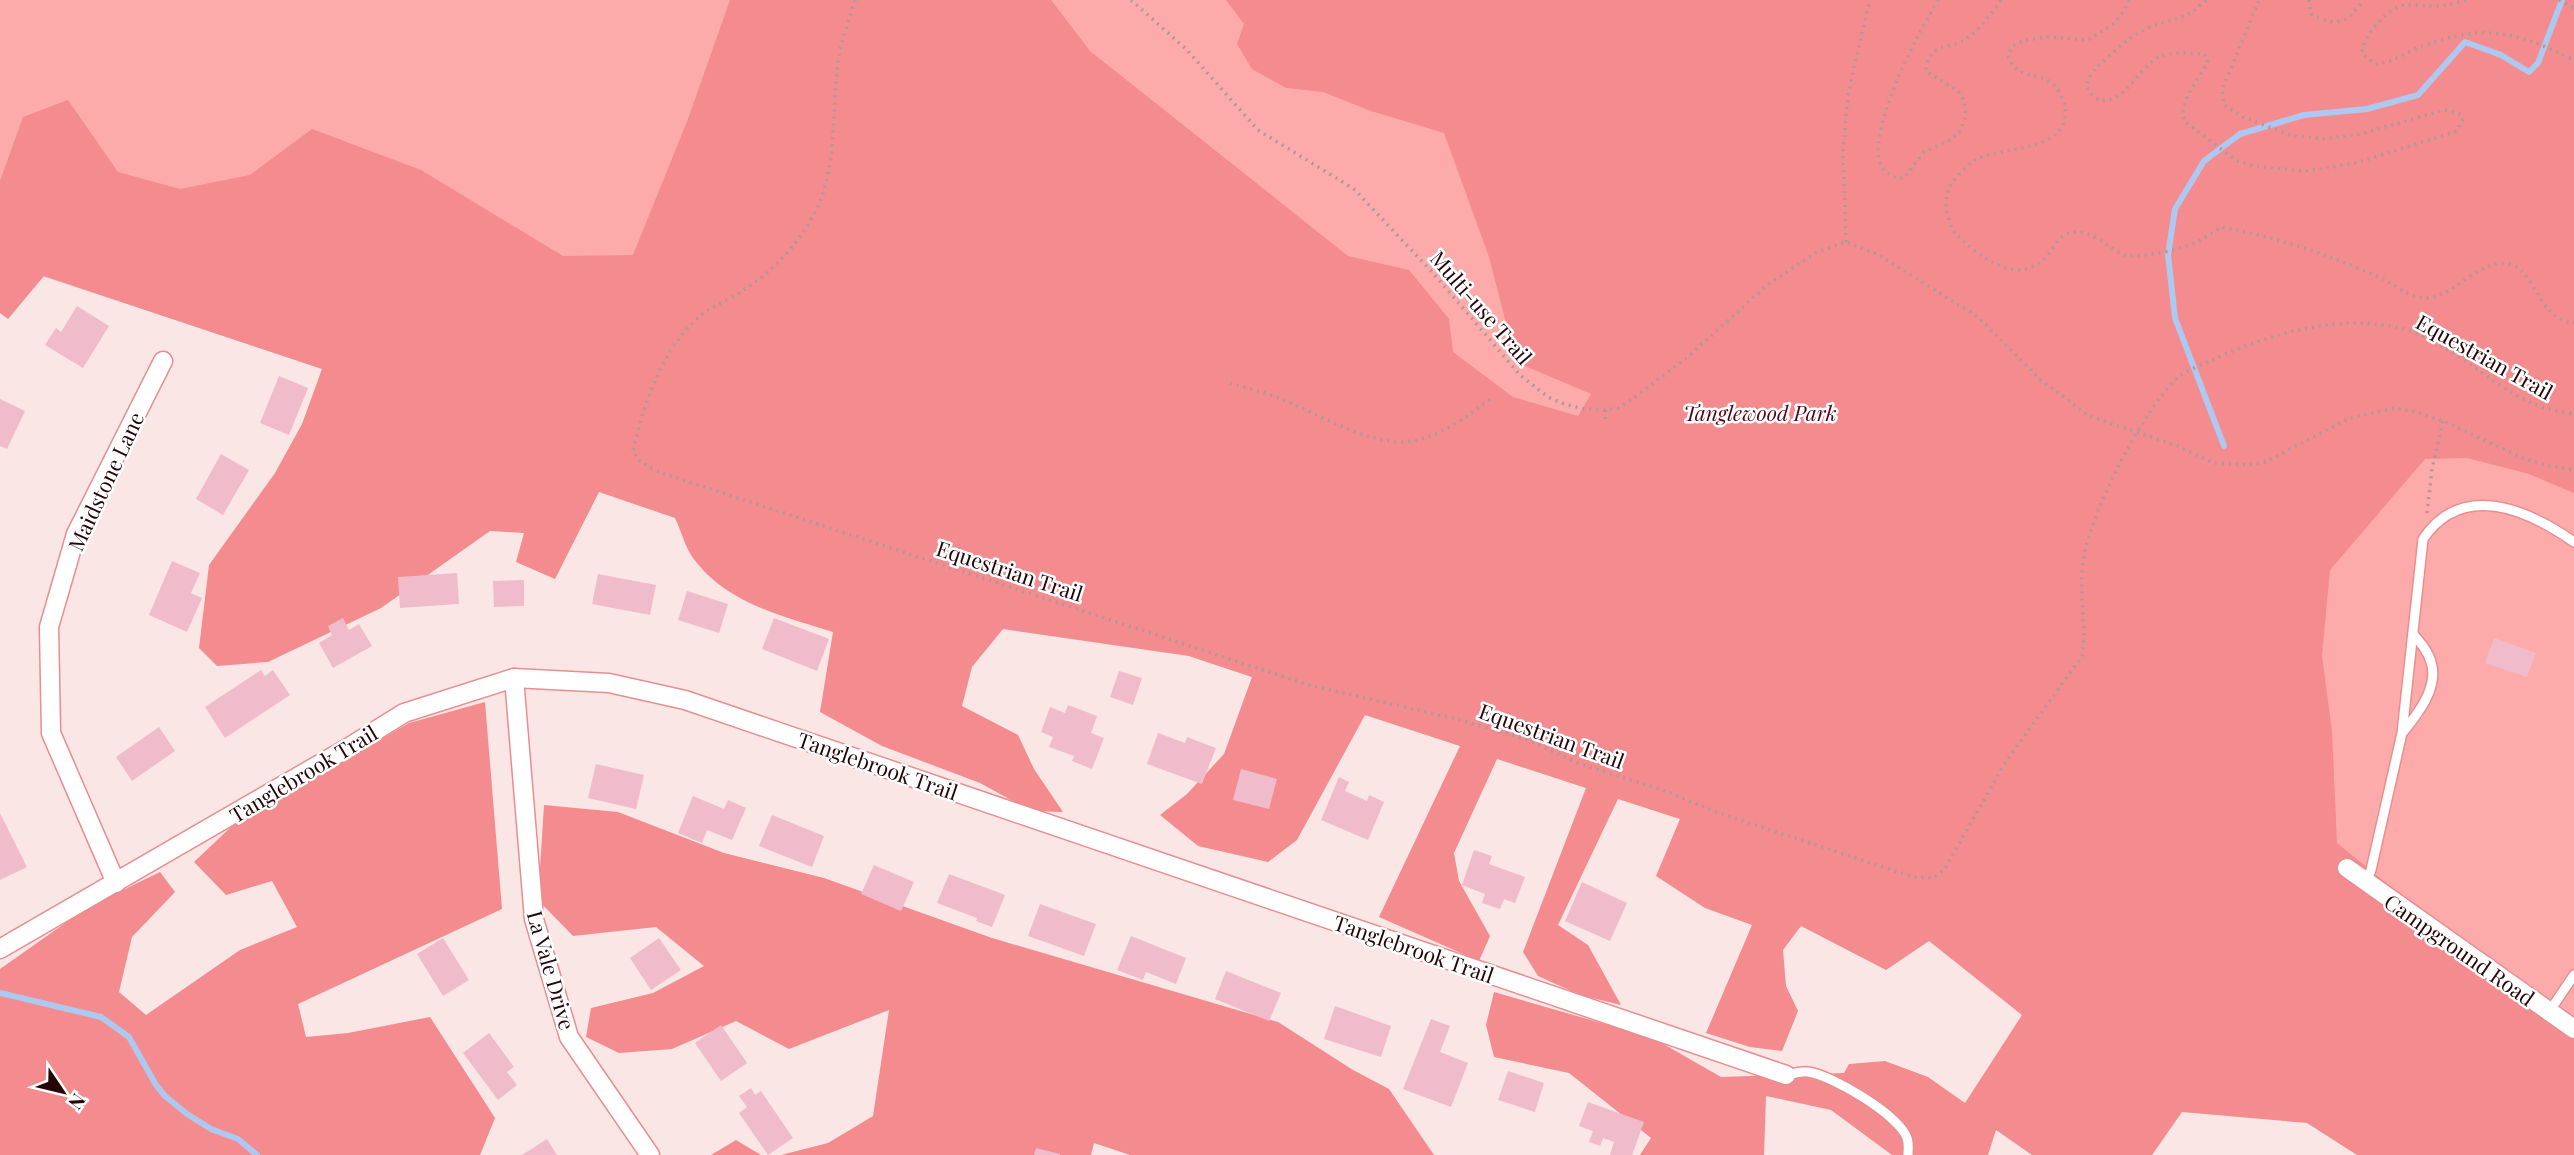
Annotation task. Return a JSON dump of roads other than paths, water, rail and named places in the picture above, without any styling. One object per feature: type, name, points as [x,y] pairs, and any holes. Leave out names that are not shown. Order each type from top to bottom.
[{"type":"street","name":"Maidstone Lane","points":[[116,883],[51,733],[49,627],[76,534],[163,361]]},
{"type":"street","name":"Tanglebrook Trail","points":[[0,949],[404,713],[514,678],[609,683],[685,700],[1786,1075]]},
{"type":"street","name":"La Vale Drive","points":[[514,678],[534,919],[569,1037],[650,1155]]},
{"type":"street","name":"Campground Road","points":[[2347,869],[2574,1030]]},
{"type":"lane","points":[[2366,882],[2402,733],[2423,539],[2434,524],[2449,513],[2469,506],[2490,504],[2520,512],[2574,542]]},
{"type":"lane","points":[[2402,733],[2421,709],[2433,676],[2432,663],[2413,634]]},
{"type":"lane","points":[[2549,1012],[2574,975]]},
{"type":"lane","points":[[1786,1075],[1807,1072],[1828,1079],[1872,1103],[1894,1119],[1908,1139],[1908,1155]]},
{"type":"waterway","points":[[2224,446],[2175,318],[2168,255],[2175,209],[2204,161],[2240,134],[2304,115],[2367,109],[2418,95],[2465,42],[2501,55],[2529,72],[2538,63],[2562,0]]},
{"type":"waterway","points":[[0,993],[101,1017],[129,1037],[165,1096],[187,1114],[211,1129],[238,1139],[257,1155]]},
{"type":"park label","name":"Tanglewood Park","points":[[1760,412]]}]
